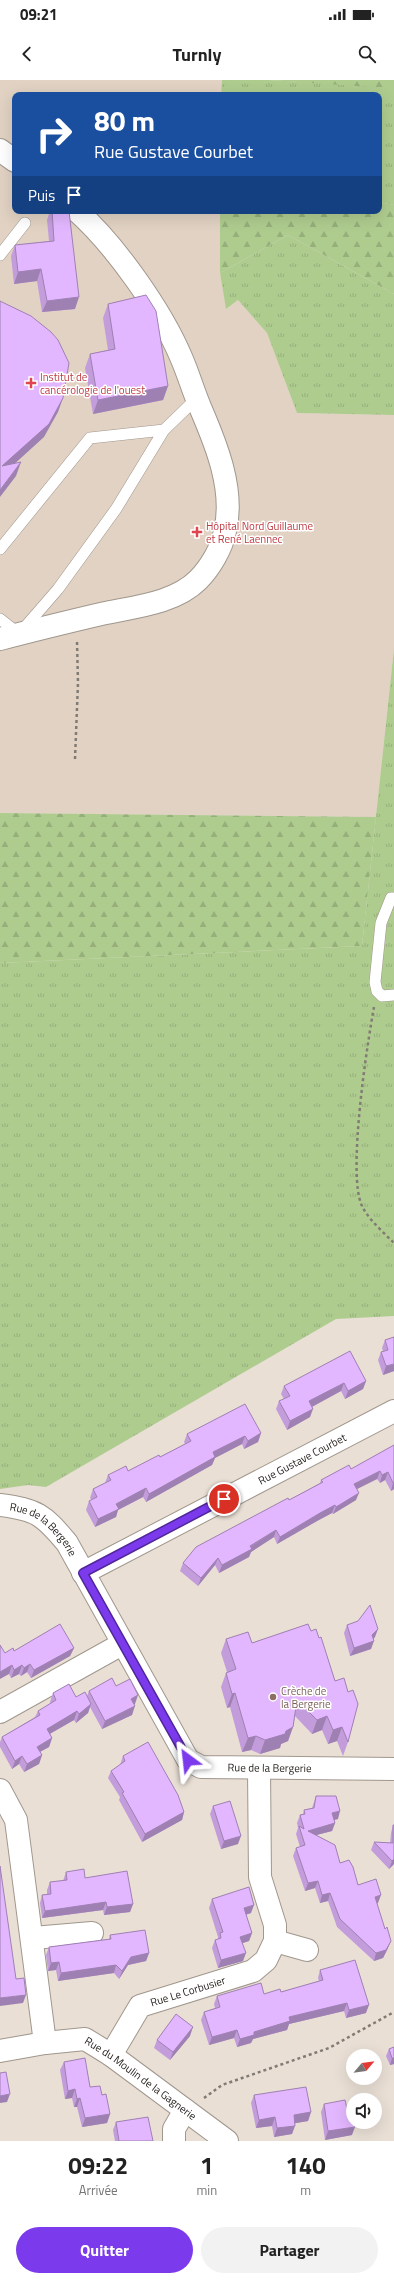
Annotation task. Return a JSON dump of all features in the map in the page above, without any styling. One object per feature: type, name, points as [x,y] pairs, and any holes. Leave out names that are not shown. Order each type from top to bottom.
[{"type":"street","points":[[0,150],[12,160]]},
{"type":"street","points":[[10,636],[167,599],[197,581],[220,546],[226,531],[228,510],[225,483],[213,437],[180,356],[154,309],[113,250],[91,223],[81,214]]},
{"type":"street","name":"Rue Gustave Courbet","points":[[83,1573],[394,1411]]},
{"type":"street","name":"Rue de la Bergerie","points":[[0,1505],[26,1509],[47,1520],[67,1543],[188,1760],[201,1768],[394,1769]]},
{"type":"street","points":[[0,1712],[122,1644]]},
{"type":"street","name":"Rue Le Corbusier","points":[[110,2055],[140,2006],[253,1971],[266,1960],[275,1941],[275,1925],[260,1877],[259,1769]]},
{"type":"street","points":[[0,1790],[16,1820],[33,1938],[45,2042]]},
{"type":"street","points":[[33,1938],[92,1933]]},
{"type":"street","points":[[275,1941],[308,1950]]},
{"type":"street","name":"Rue du Moulin de la Gagnerie","points":[[0,2051],[45,2042],[85,2039],[110,2055],[227,2141]]},
{"type":"street","points":[[174,2141],[174,2129],[185,2110]]},
{"type":"lane","points":[[0,254],[25,223]]},
{"type":"lane","points":[[0,619],[10,636],[58,589],[116,509],[164,430],[197,398]]},
{"type":"lane","points":[[0,549],[90,438],[164,430]]},
{"type":"lane","points":[[394,898],[391,898],[381,923],[375,982],[377,991],[382,996],[394,995]]},
{"type":"path","points":[[74,621],[77,639],[78,683],[75,759]]},
{"type":"path","points":[[377,991],[362,1095],[356,1183],[362,1206],[380,1230],[394,1243]]},
{"type":"path","points":[[185,2110],[222,2085],[329,2048],[394,2012]]},
{"type":"shaded area","name":"Hôpital Nord Guillaume et René Laennec","points":[[0,80],[222,80],[221,92],[12,92],[12,214],[220,214],[220,273],[226,309],[238,300],[267,333],[297,413],[394,415],[394,649],[376,817],[0,813]]},
{"type":"green space","points":[[222,80],[269,80],[394,87],[394,205],[382,203],[382,92],[221,92]]},
{"type":"green space","points":[[269,80],[394,80],[394,87],[385,88]]},
{"type":"green space","points":[[382,203],[394,205],[394,294],[288,235],[220,273],[220,214],[382,214]]},
{"type":"green space","points":[[288,235],[394,294],[394,415],[297,413],[267,333],[238,300],[226,309],[220,273]]},
{"type":"green space","points":[[394,649],[394,1316],[336,1319],[46,1487],[28,1485],[0,1489],[0,963],[362,946]]},
{"type":"green space","points":[[0,813],[376,817],[362,946],[0,963]]},
{"type":"building","points":[[52,214],[69,214],[79,297],[47,301],[41,269],[18,272],[15,245],[54,241]]},
{"type":"building","points":[[146,295],[156,311],[168,386],[98,400],[90,354],[115,349],[108,304]]},
{"type":"building","name":"Institut de cancérologie de l'ouest","points":[[0,301],[31,316],[51,332],[58,340],[69,363],[63,398],[49,424],[2,466],[21,462],[0,490]]},
{"type":"building","points":[[394,1337],[394,1364],[386,1366],[381,1352],[388,1350],[385,1340]]},
{"type":"building","points":[[350,1351],[366,1381],[348,1391],[344,1383],[309,1401],[313,1409],[290,1421],[279,1401],[290,1396],[284,1386]]},
{"type":"building","points":[[245,1404],[261,1433],[248,1441],[245,1436],[213,1452],[215,1457],[149,1494],[146,1488],[116,1504],[119,1509],[98,1519],[89,1501],[97,1497],[93,1489],[111,1480],[108,1475],[126,1466],[128,1471],[191,1441],[187,1434]]},
{"type":"building","points":[[394,1445],[394,1483],[388,1472],[382,1475],[380,1471],[354,1484],[359,1493],[336,1507],[335,1505],[320,1513],[280,1537],[276,1530],[250,1546],[252,1549],[222,1565],[218,1558],[201,1578],[183,1563],[196,1547],[288,1498],[289,1500],[323,1482],[321,1480],[349,1465],[351,1469]]},
{"type":"building","points":[[370,1605],[378,1629],[372,1635],[374,1641],[354,1648],[347,1625],[358,1621]]},
{"type":"building","points":[[60,1624],[74,1648],[34,1670],[30,1664],[24,1668],[22,1665],[14,1670],[12,1665],[0,1672],[0,1645],[5,1653],[13,1648],[14,1651]]},
{"type":"building","name":"Crèche de la Bergerie","points":[[308,1624],[311,1631],[316,1629],[319,1638],[321,1637],[335,1681],[344,1678],[348,1692],[353,1690],[358,1704],[348,1742],[342,1727],[333,1730],[327,1716],[317,1720],[297,1700],[293,1727],[286,1731],[285,1734],[265,1740],[256,1736],[248,1738],[235,1693],[232,1694],[226,1673],[236,1669],[226,1639],[248,1632],[252,1643]]},
{"type":"building","points":[[112,1678],[116,1686],[130,1679],[138,1695],[131,1699],[135,1706],[105,1721],[89,1691]]},
{"type":"building","points":[[69,1684],[76,1697],[85,1692],[91,1704],[79,1714],[77,1711],[47,1729],[52,1738],[37,1747],[42,1755],[27,1764],[22,1756],[15,1761],[2,1737],[40,1715],[38,1711],[56,1700],[53,1693]]},
{"type":"building","points":[[148,1742],[178,1795],[184,1812],[145,1834],[122,1793],[124,1792],[111,1771],[125,1761],[123,1756]]},
{"type":"building","points":[[316,1796],[336,1796],[340,1811],[332,1813],[335,1823],[308,1831],[335,1845],[340,1863],[349,1860],[353,1867],[358,1885],[376,1879],[381,1895],[375,1897],[385,1929],[387,1927],[391,1941],[386,1950],[376,1953],[340,1919],[330,1893],[322,1895],[318,1881],[308,1883],[296,1848],[305,1845],[299,1826],[304,1829],[300,1815],[305,1814],[304,1810],[314,1808]]},
{"type":"building","points":[[230,1801],[241,1836],[224,1841],[213,1806]]},
{"type":"building","points":[[393,1825],[394,1859],[392,1861],[374,1842],[393,1843]]},
{"type":"building","points":[[0,1866],[16,1979],[24,1978],[26,1995],[0,1998]]},
{"type":"building","points":[[84,1869],[85,1878],[127,1871],[133,1904],[107,1907],[106,1902],[45,1911],[42,1895],[51,1894],[50,1882],[67,1880],[66,1872]]},
{"type":"building","points":[[249,1887],[254,1905],[244,1908],[252,1933],[240,1937],[246,1953],[221,1960],[215,1940],[221,1938],[220,1933],[223,1932],[212,1899]]},
{"type":"building","points":[[145,1930],[149,1953],[131,1957],[122,1971],[116,1965],[61,1973],[59,1962],[51,1963],[49,1947],[111,1939],[110,1935]]},
{"type":"building","points":[[355,1960],[369,2005],[349,2010],[347,2003],[289,2017],[290,2021],[254,2032],[254,2035],[240,2039],[237,2030],[212,2037],[204,2012],[220,2007],[217,1996],[261,1983],[264,1994],[280,1989],[281,1992],[323,1980],[320,1970]]},
{"type":"building","points":[[176,2014],[193,2027],[173,2052],[157,2040]]},
{"type":"building","points":[[394,2047],[394,2058],[392,2058],[389,2049]]},
{"type":"building","points":[[85,2058],[90,2087],[100,2086],[102,2095],[106,2094],[110,2114],[85,2118],[80,2098],[77,2099],[75,2089],[68,2091],[64,2062]]},
{"type":"building","points":[[6,2072],[10,2094],[0,2096],[0,2073]]},
{"type":"building","points":[[306,2087],[311,2112],[294,2115],[295,2126],[277,2128],[275,2117],[259,2120],[254,2095]]},
{"type":"building","points":[[345,2100],[346,2128],[328,2131],[324,2104]]},
{"type":"building","points":[[148,2117],[153,2141],[119,2141],[116,2122]]},
{"type":"place","name":"Institut de cancérologie de l'ouest","points":[[31,383]]},
{"type":"place","name":"Hôpital Nord Guillaume et René Laennec","points":[[197,532]]},
{"type":"place","name":"Crèche de la Bergerie","points":[[273,1697]]},
{"type":"route","points":[[188,1760],[83,1573],[224,1499]]}]
